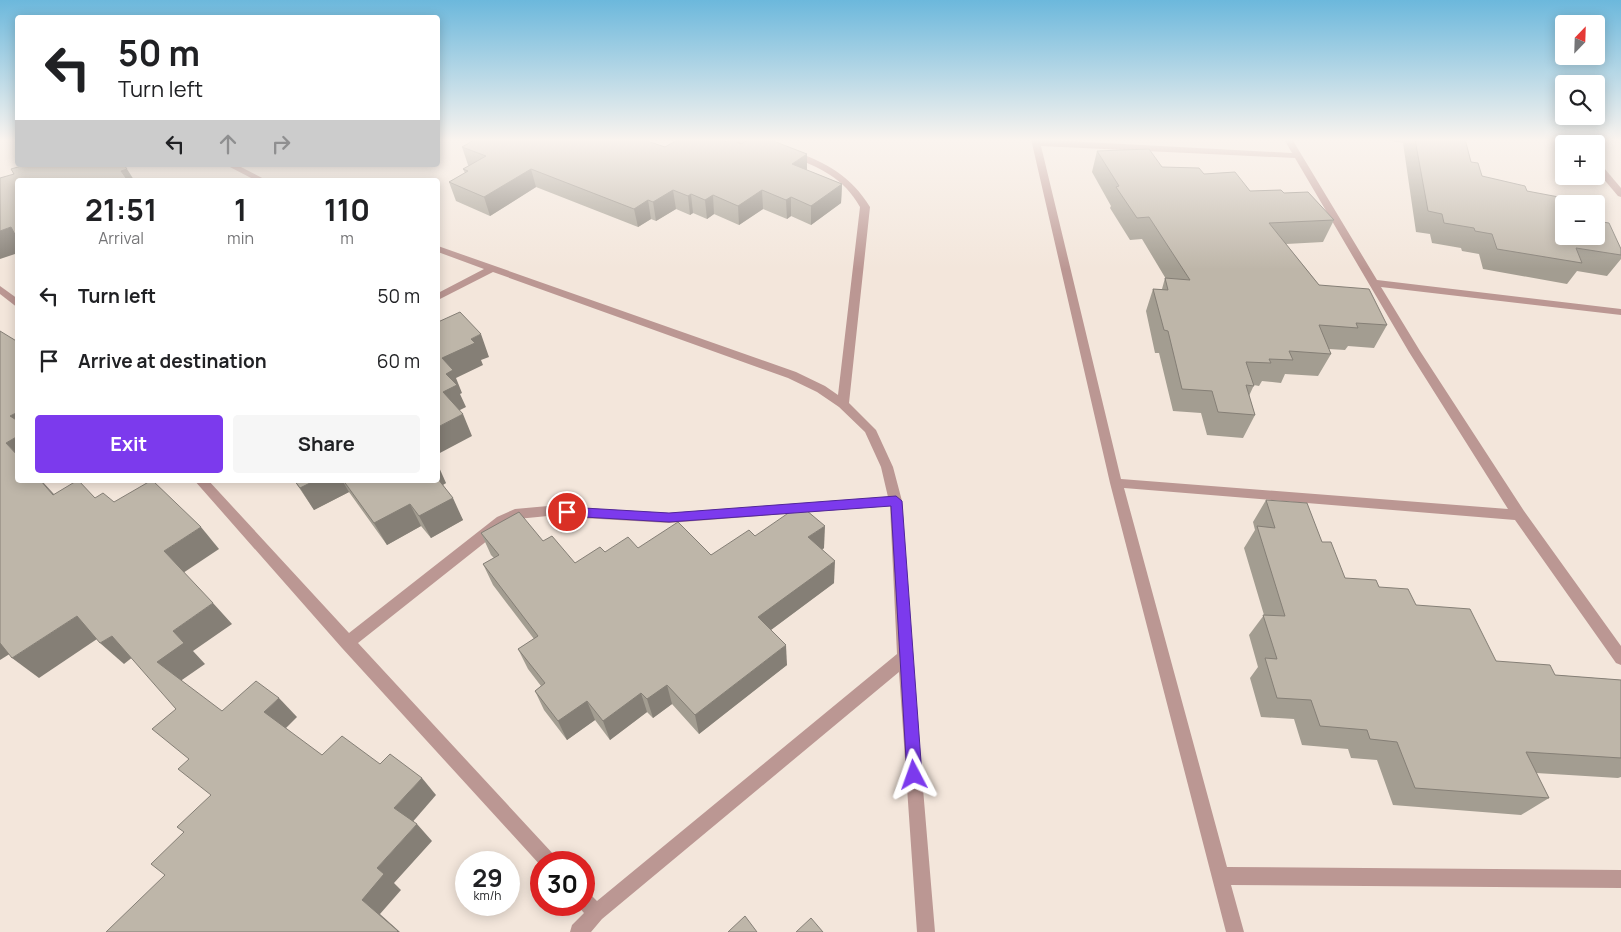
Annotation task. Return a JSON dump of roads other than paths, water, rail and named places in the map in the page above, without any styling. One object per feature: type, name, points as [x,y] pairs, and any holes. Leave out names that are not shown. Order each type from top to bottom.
[{"type":"street","points":[[843,404],[865,207],[857,192],[848,182]]},
{"type":"street","points":[[1045,182],[1116,483],[1235,932]]},
{"type":"street","points":[[1314,182],[1415,352],[1519,515],[1621,658]]},
{"type":"street","points":[[1611,182],[1621,194]]},
{"type":"street","points":[[440,250],[792,375],[821,389],[843,404],[870,430],[887,467],[896,501],[905,657],[926,932]]},
{"type":"street","points":[[440,296],[491,269]]},
{"type":"street","points":[[1374,284],[1621,312]]},
{"type":"street","points":[[0,289],[15,302]]},
{"type":"street","points":[[203,483],[539,851]]},
{"type":"street","points":[[1116,483],[1519,515]]},
{"type":"street","points":[[347,643],[502,521],[515,514],[548,511],[669,518],[896,501]]},
{"type":"street","points":[[595,903],[905,657]]},
{"type":"street","points":[[1219,876],[1621,879]]},
{"type":"street","points":[[579,932],[586,916]]}]
